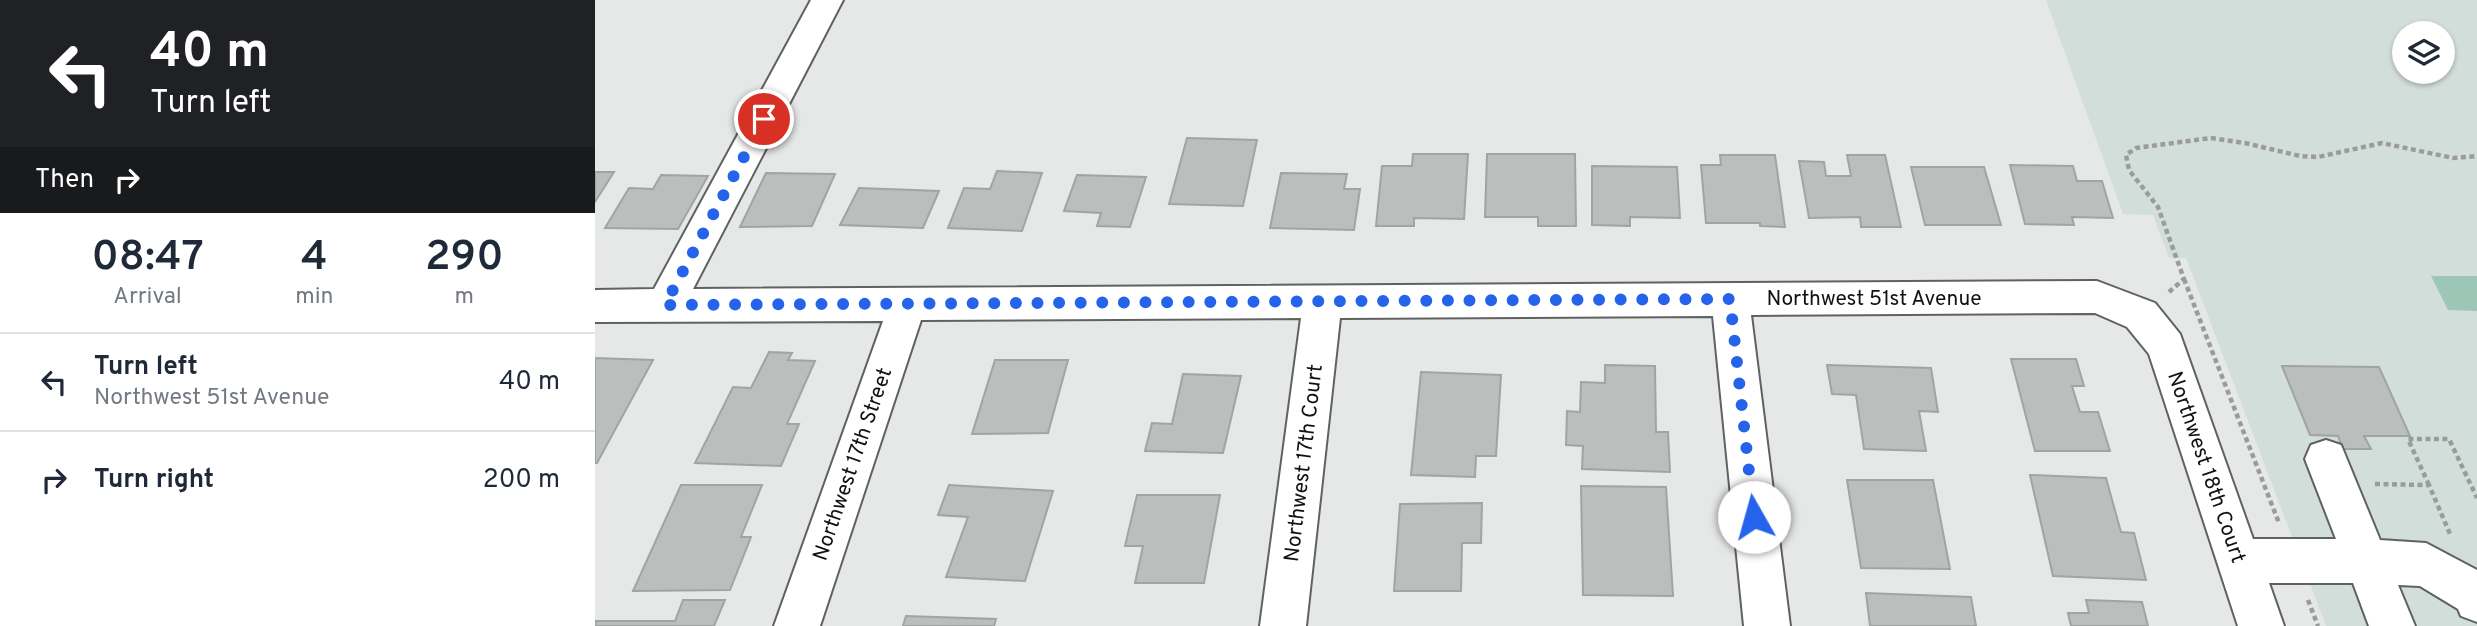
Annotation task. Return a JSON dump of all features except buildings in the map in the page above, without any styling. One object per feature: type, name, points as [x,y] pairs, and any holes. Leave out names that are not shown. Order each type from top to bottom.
[{"type":"street","points":[[665,305],[827,0]]},
{"type":"street","name":"Northwest 51st Avenue","points":[[595,306],[2097,297],[2141,315]]},
{"type":"street","points":[[1730,299],[1767,626]]},
{"type":"street","name":"Northwest 17th Court","points":[[1283,626],[1323,300]]},
{"type":"street","name":"Northwest 17th Street","points":[[797,626],[908,303]]},
{"type":"street","name":"Northwest 18th Court","points":[[2141,315],[2166,346],[2262,626]]},
{"type":"street","points":[[2326,459],[2392,626]]},
{"type":"street","points":[[2240,561],[2366,561],[2426,565],[2474,593],[2477,600]]},
{"type":"path","points":[[2318,626],[2158,206],[2129,170],[2126,155],[2136,148],[2207,137],[2238,141],[2291,156],[2314,158],[2357,144],[2384,143],[2446,157],[2477,156]]},
{"type":"path","points":[[2141,315],[2184,279]]},
{"type":"path","points":[[2429,485],[2408,439],[2449,439],[2477,498]]},
{"type":"shaded area","points":[[2046,0],[2477,0],[2477,626],[2326,626],[2186,258],[2169,258],[2153,215],[2123,214]]},
{"type":"green space","points":[[2431,276],[2477,276],[2477,311],[2448,310]]},
{"type":"route","points":[[764,119],[665,305],[1730,299],[1754,517]]}]
